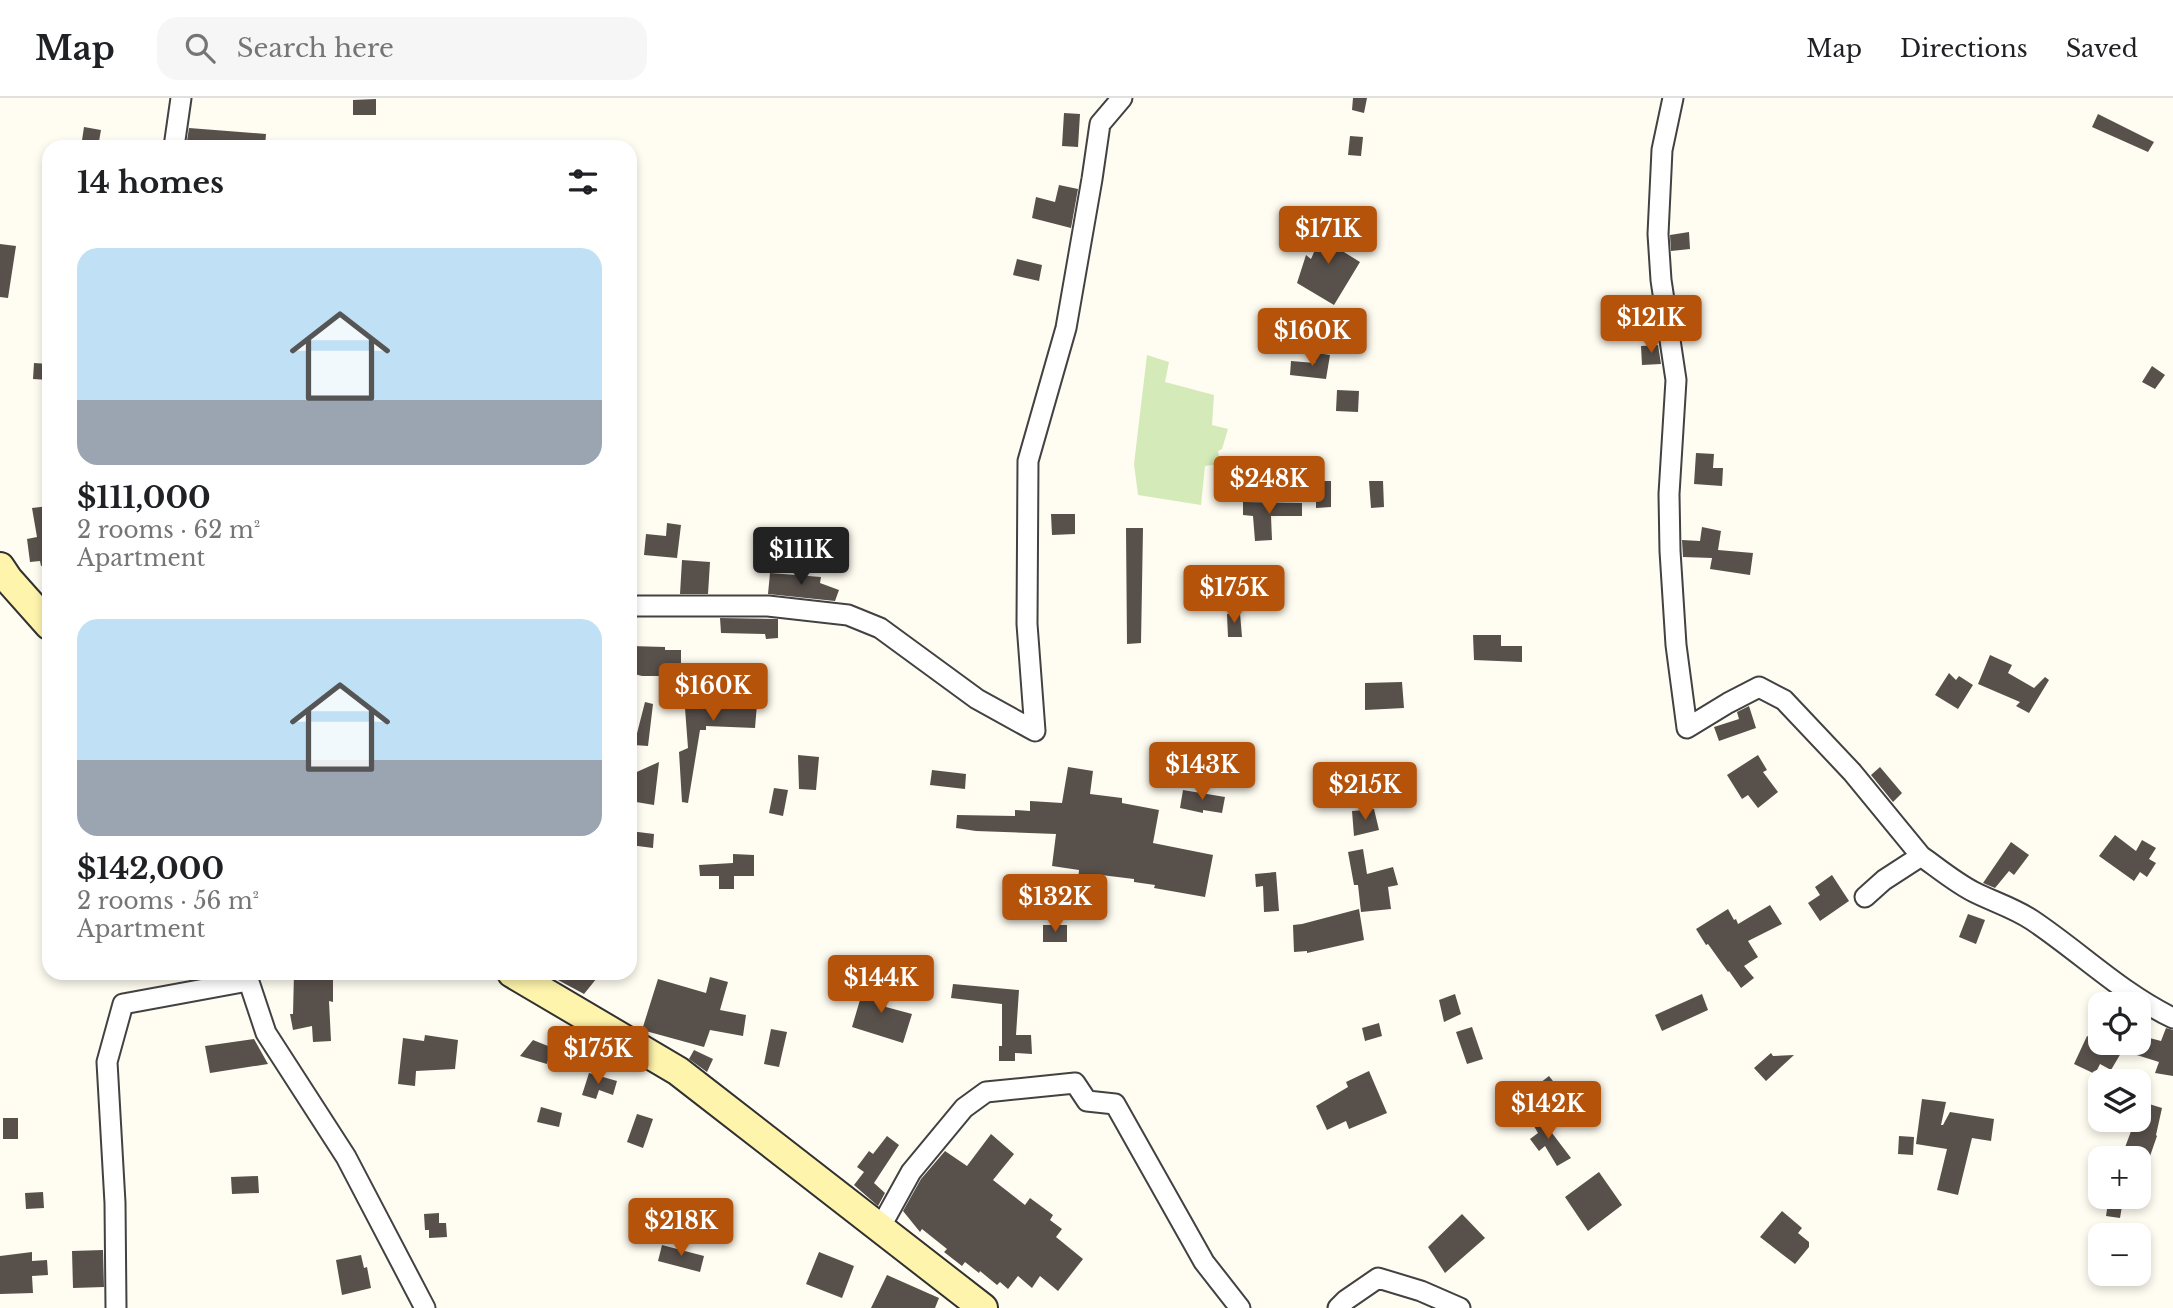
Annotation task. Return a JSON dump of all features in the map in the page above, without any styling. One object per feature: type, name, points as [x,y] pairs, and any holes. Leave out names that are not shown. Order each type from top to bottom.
[{"type":"street","points":[[175,140],[181,98]]},
{"type":"street","points":[[637,606],[768,606],[848,615],[880,628],[976,699],[1035,731],[1027,624],[1028,461],[1066,328],[1100,124],[1122,98]]},
{"type":"street","points":[[1673,98],[1662,150],[1658,234],[1661,280],[1676,380],[1669,494],[1670,551],[1676,645],[1687,728],[1759,687],[1784,700],[1852,772],[1921,856],[1973,892],[2018,910],[2090,965],[2158,1011],[2173,1018]]},
{"type":"street","points":[[0,567],[42,617]]},
{"type":"street","points":[[1865,897],[1884,880],[1921,856]]},
{"type":"street","points":[[116,1308],[116,1203],[107,1062],[123,1004],[233,980]]},
{"type":"street","points":[[248,980],[266,1034],[346,1157],[425,1308]]},
{"type":"street","points":[[524,980],[678,1071],[983,1308]]},
{"type":"street","points":[[880,1228],[911,1172],[964,1108],[986,1092],[1075,1083],[1087,1101],[1115,1104],[1204,1262],[1240,1308]]},
{"type":"street","points":[[1338,1308],[1378,1278],[1421,1291],[1460,1308]]},
{"type":"green space","points":[[1147,355],[1169,362],[1165,382],[1214,395],[1212,425],[1228,429],[1222,449],[1218,451],[1220,464],[1205,466],[1201,505],[1138,495],[1134,464]]},
{"type":"building","points":[[1353,98],[1367,98],[1364,113],[1352,110]]},
{"type":"building","points":[[376,99],[376,115],[353,115],[353,100]]},
{"type":"building","points":[[1064,113],[1080,114],[1078,147],[1062,146]]},
{"type":"building","points":[[2098,114],[2154,142],[2148,152],[2092,127]]},
{"type":"building","points":[[84,127],[101,130],[99,140],[82,140]]},
{"type":"building","points":[[189,128],[266,134],[266,140],[187,140]]},
{"type":"building","points":[[1350,136],[1363,137],[1361,156],[1348,155]]},
{"type":"building","points":[[1059,185],[1078,189],[1071,228],[1032,218],[1036,197],[1055,202]]},
{"type":"building","points":[[1328,220],[1344,225],[1339,237],[1343,239],[1339,249],[1360,262],[1334,305],[1297,283],[1306,255],[1311,259]]},
{"type":"building","points":[[1689,232],[1690,249],[1671,251],[1670,235]]},
{"type":"building","points":[[0,244],[16,246],[8,298],[0,297]]},
{"type":"building","points":[[1017,259],[1042,265],[1039,281],[1013,275]]},
{"type":"building","points":[[1658,345],[1661,364],[1642,365],[1641,346]]},
{"type":"building","points":[[1317,353],[1330,355],[1326,379],[1290,375],[1291,361],[1315,363]]},
{"type":"building","points":[[34,363],[42,364],[42,380],[33,379]]},
{"type":"building","points":[[2152,366],[2165,375],[2155,389],[2142,382]]},
{"type":"building","points":[[1337,390],[1359,391],[1358,412],[1336,411]]},
{"type":"building","points":[[1696,453],[1714,454],[1713,468],[1723,468],[1722,486],[1694,484]]},
{"type":"building","points":[[1316,481],[1331,481],[1331,507],[1316,508]]},
{"type":"building","points":[[1369,481],[1383,481],[1384,507],[1371,508]]},
{"type":"building","points":[[1243,502],[1302,503],[1302,516],[1271,516],[1272,540],[1255,541],[1253,516],[1243,515]]},
{"type":"building","points":[[42,507],[42,566],[40,561],[30,562],[27,539],[37,537],[32,508]]},
{"type":"building","points":[[1051,514],[1075,514],[1075,534],[1052,535]]},
{"type":"building","points":[[667,523],[681,525],[677,558],[644,555],[646,534],[666,536]]},
{"type":"building","points":[[1702,527],[1721,531],[1718,550],[1753,553],[1750,575],[1710,569],[1712,558],[1683,557],[1682,540],[1700,541]]},
{"type":"building","points":[[1126,528],[1143,528],[1141,643],[1127,644]]},
{"type":"building","points":[[682,560],[710,562],[708,594],[680,594]]},
{"type":"building","points":[[770,573],[821,577],[820,583],[839,590],[835,601],[768,594]]},
{"type":"building","points":[[1240,613],[1242,637],[1228,637],[1227,614]]},
{"type":"building","points":[[720,618],[778,619],[778,638],[766,639],[765,634],[721,633]]},
{"type":"building","points":[[1473,635],[1501,635],[1501,646],[1522,646],[1522,662],[1474,660]]},
{"type":"building","points":[[637,646],[681,650],[681,676],[637,675]]},
{"type":"building","points":[[1990,655],[2012,665],[2008,673],[2034,688],[2045,677],[2049,680],[2029,713],[2016,706],[2020,702],[1978,684]]},
{"type":"building","points":[[1949,673],[1956,680],[1959,676],[1973,685],[1958,709],[1935,695]]},
{"type":"building","points":[[1402,682],[1404,708],[1365,710],[1365,683]]},
{"type":"building","points":[[727,690],[758,692],[755,728],[706,726],[706,730],[700,730],[688,803],[682,802],[679,752],[688,748],[684,695]]},
{"type":"building","points":[[645,702],[653,704],[648,746],[637,745],[637,733]]},
{"type":"building","points":[[1749,706],[1756,728],[1719,741],[1714,727],[1739,719],[1737,712]]},
{"type":"building","points":[[798,755],[819,757],[816,790],[799,789]]},
{"type":"building","points":[[1758,755],[1767,770],[1763,772],[1778,792],[1758,808],[1748,795],[1742,799],[1727,775]]},
{"type":"building","points":[[659,762],[654,805],[637,802],[637,772]]},
{"type":"building","points":[[1068,767],[1093,771],[1090,794],[1122,798],[1122,803],[1159,810],[1153,843],[1213,855],[1205,897],[1154,888],[1155,885],[1134,882],[1134,879],[1093,874],[1090,905],[1076,906],[1079,870],[1052,866],[1056,834],[956,828],[957,815],[1015,816],[1015,810],[1030,811],[1030,801],[1062,803]]},
{"type":"building","points":[[1880,767],[1902,793],[1893,802],[1871,775]]},
{"type":"building","points":[[932,770],[966,774],[965,789],[930,785]]},
{"type":"building","points":[[774,788],[788,790],[783,816],[769,813]]},
{"type":"building","points":[[1183,790],[1225,797],[1222,813],[1203,810],[1203,813],[1180,808]]},
{"type":"building","points":[[1374,809],[1379,830],[1354,836],[1352,811]]},
{"type":"building","points":[[637,832],[654,834],[653,848],[637,846]]},
{"type":"building","points":[[2115,835],[2136,851],[2142,840],[2156,848],[2149,859],[2156,863],[2147,877],[2140,872],[2134,881],[2099,856]]},
{"type":"building","points":[[2011,842],[2029,855],[2014,875],[2009,871],[1995,888],[1983,883]]},
{"type":"building","points":[[1363,849],[1367,874],[1393,867],[1398,885],[1388,887],[1391,909],[1361,912],[1358,885],[1354,885],[1348,852]]},
{"type":"building","points":[[733,854],[754,855],[754,876],[734,876],[734,889],[719,889],[719,876],[700,876],[699,865],[733,863]]},
{"type":"building","points":[[1276,872],[1279,911],[1264,912],[1263,886],[1256,887],[1255,874]]},
{"type":"building","points":[[1832,875],[1849,901],[1820,921],[1808,903],[1820,895],[1815,887]]},
{"type":"building","points":[[1770,905],[1782,924],[1748,941],[1758,957],[1744,966],[1754,978],[1741,988],[1696,929],[1728,909],[1738,924]]},
{"type":"building","points":[[1359,909],[1364,940],[1307,953],[1294,952],[1293,925]]},
{"type":"building","points":[[1968,914],[1985,920],[1976,944],[1959,937]]},
{"type":"building","points":[[1043,925],[1067,925],[1067,942],[1043,942]]},
{"type":"building","points":[[710,977],[728,982],[720,1010],[746,1015],[743,1036],[710,1030],[704,1047],[642,1030],[658,979],[706,993]]},
{"type":"building","points":[[294,980],[333,980],[333,1002],[329,1001],[331,1041],[313,1042],[312,1026],[293,1030],[290,1014],[293,1014]]},
{"type":"building","points":[[558,980],[595,980],[584,994]]},
{"type":"building","points":[[874,981],[891,984],[886,1007],[912,1014],[903,1043],[852,1027],[862,993],[871,996]]},
{"type":"building","points":[[953,984],[1019,990],[1016,1035],[1031,1035],[1032,1054],[1015,1053],[1015,1061],[999,1061],[999,1046],[1002,1046],[1002,1004],[951,998]]},
{"type":"building","points":[[1455,994],[1461,1014],[1444,1022],[1439,1000]]},
{"type":"building","points":[[1702,994],[1708,1010],[1662,1031],[1655,1015]]},
{"type":"building","points":[[1379,1023],[1382,1036],[1365,1041],[1362,1028]]},
{"type":"building","points":[[1472,1027],[1483,1059],[1467,1064],[1456,1032]]},
{"type":"building","points":[[2166,1028],[2173,1030],[2173,1076],[2155,1073],[2159,1062],[2137,1055],[2151,1055],[2151,1038],[2161,1041]]},
{"type":"building","points":[[771,1029],[787,1032],[779,1067],[764,1064]]},
{"type":"building","points":[[425,1035],[458,1040],[455,1069],[416,1071],[415,1086],[398,1084],[403,1038],[424,1041]]},
{"type":"building","points":[[2087,1036],[2088,1055],[2120,1055],[2112,1069],[2100,1064],[2098,1069],[2088,1071],[2074,1064]]},
{"type":"building","points":[[254,1039],[268,1064],[210,1073],[205,1046]]},
{"type":"building","points":[[533,1040],[558,1050],[547,1064],[520,1056]]},
{"type":"building","points":[[694,1050],[713,1059],[707,1072],[689,1059]]},
{"type":"building","points":[[1771,1053],[1773,1056],[1794,1055],[1766,1081],[1754,1068]]},
{"type":"building","points":[[1369,1071],[1387,1113],[1349,1129],[1346,1121],[1327,1130],[1316,1106],[1348,1087],[1346,1082]]},
{"type":"building","points":[[589,1073],[617,1081],[613,1095],[599,1090],[596,1099],[582,1095]]},
{"type":"building","points":[[1549,1076],[1560,1090],[1537,1108],[1526,1094]]},
{"type":"building","points":[[1922,1099],[1946,1102],[1941,1125],[1950,1112],[1994,1119],[1991,1141],[1972,1138],[1958,1195],[1937,1190],[1947,1149],[1916,1144]]},
{"type":"building","points":[[2151,1105],[2162,1108],[2151,1153],[2151,1146],[2126,1146],[2131,1132],[2151,1132]]},
{"type":"building","points":[[541,1107],[562,1113],[559,1127],[537,1122]]},
{"type":"building","points":[[1535,1111],[1571,1158],[1557,1166],[1545,1146],[1539,1151],[1530,1139],[1538,1133],[1528,1116]]},
{"type":"building","points":[[637,1114],[653,1119],[643,1148],[627,1142]]},
{"type":"building","points":[[3,1118],[18,1118],[18,1139],[3,1139]]},
{"type":"building","points":[[991,1134],[1014,1154],[993,1180],[1025,1205],[1030,1198],[1053,1215],[1050,1220],[1062,1229],[1056,1237],[1083,1259],[1058,1291],[1040,1276],[1032,1288],[1018,1276],[1008,1289],[1000,1282],[997,1285],[980,1271],[979,1273],[965,1262],[962,1266],[944,1252],[947,1249],[922,1229],[920,1232],[903,1211],[921,1179],[945,1151],[967,1166]]},
{"type":"building","points":[[887,1136],[899,1145],[874,1183],[885,1193],[878,1206],[854,1185],[864,1172],[857,1167],[869,1151],[873,1154]]},
{"type":"building","points":[[1899,1136],[1914,1137],[1913,1155],[1898,1154]]},
{"type":"building","points":[[1599,1172],[1622,1205],[1588,1231],[1565,1197]]},
{"type":"building","points":[[258,1176],[259,1193],[232,1194],[231,1177]]},
{"type":"building","points":[[43,1192],[44,1208],[26,1209],[25,1193]]},
{"type":"building","points":[[2107,1209],[2122,1209],[2120,1218],[2106,1216]]},
{"type":"building","points":[[1782,1211],[1802,1228],[1798,1233],[1809,1242],[1809,1247],[1795,1264],[1760,1237]]},
{"type":"building","points":[[439,1213],[439,1223],[446,1223],[447,1237],[429,1238],[429,1230],[425,1230],[424,1214]]},
{"type":"building","points":[[1462,1214],[1485,1238],[1445,1273],[1428,1247]]},
{"type":"building","points":[[662,1245],[704,1256],[700,1272],[658,1261]]},
{"type":"building","points":[[103,1250],[104,1287],[73,1288],[72,1251]]},
{"type":"building","points":[[32,1252],[32,1261],[47,1260],[48,1275],[32,1276],[33,1293],[0,1294],[0,1256]]},
{"type":"building","points":[[819,1252],[854,1266],[842,1298],[806,1284]]},
{"type":"building","points":[[361,1255],[364,1268],[367,1267],[371,1288],[342,1295],[336,1260]]},
{"type":"building","points":[[887,1275],[939,1298],[935,1308],[871,1308]]}]
